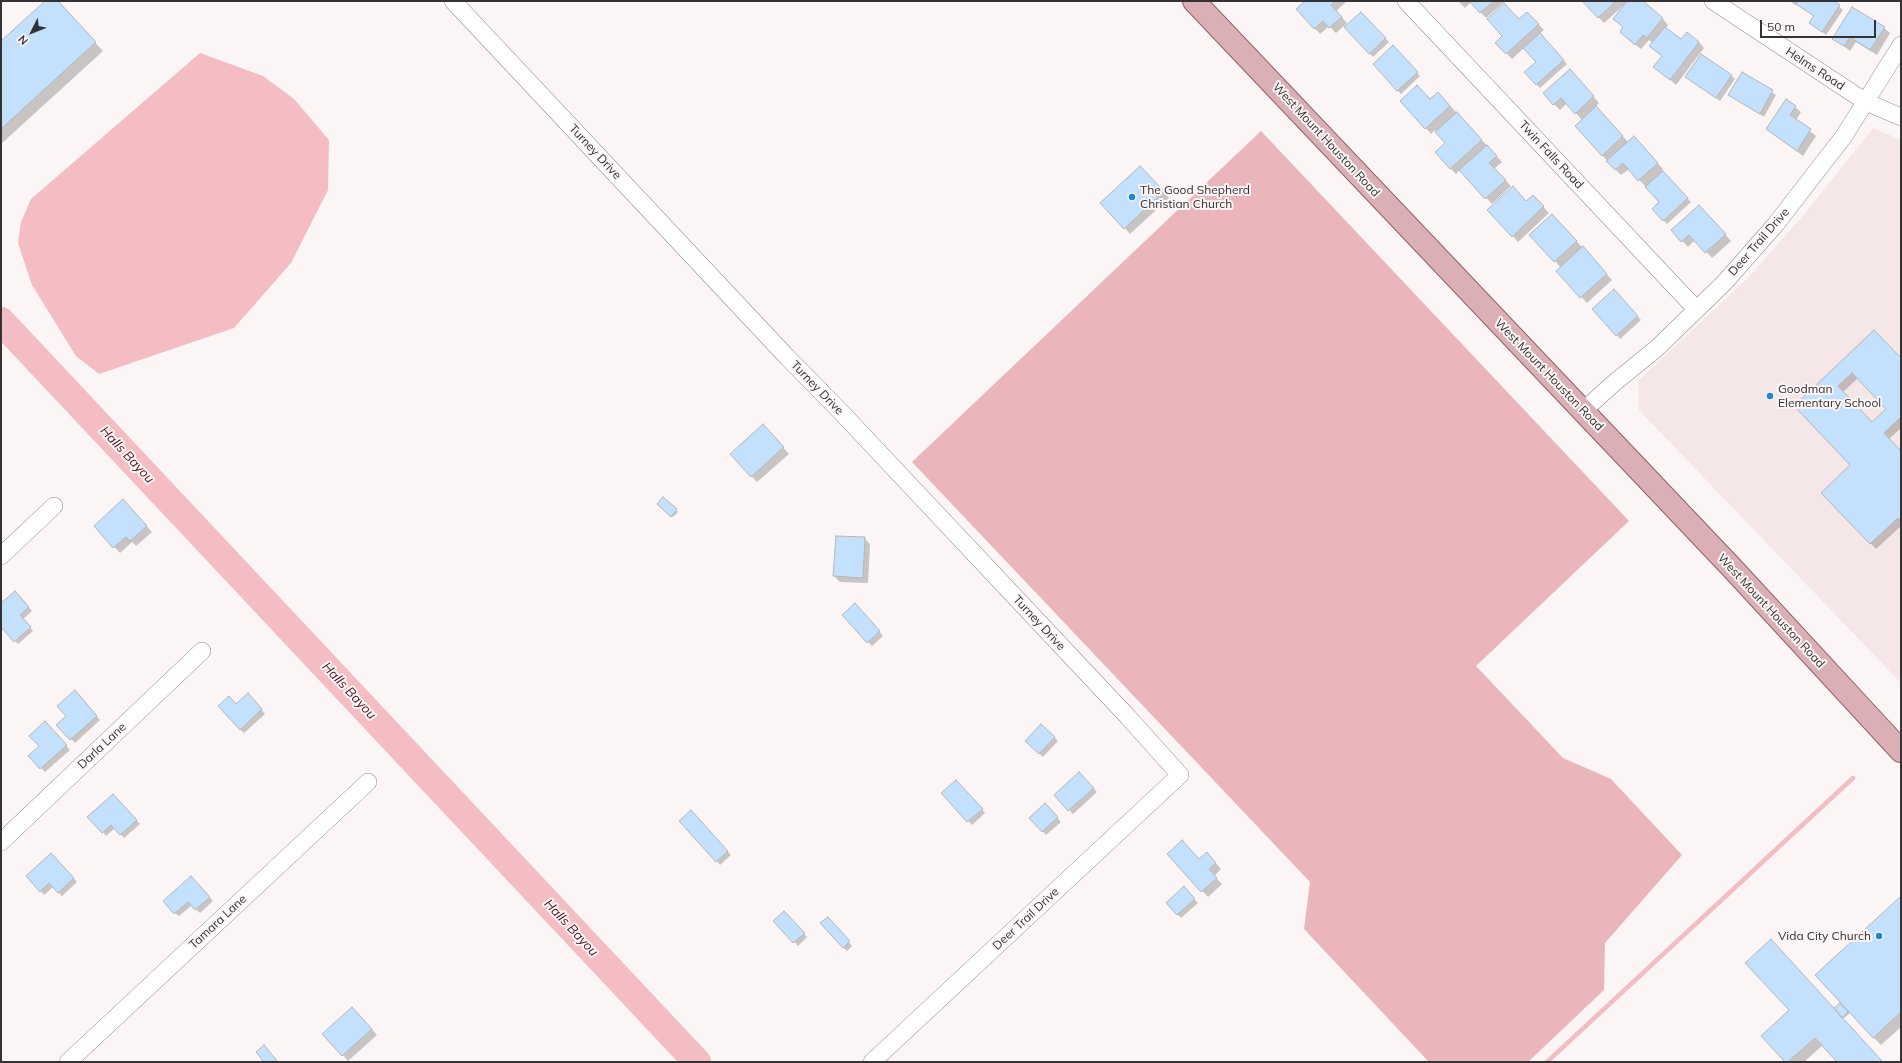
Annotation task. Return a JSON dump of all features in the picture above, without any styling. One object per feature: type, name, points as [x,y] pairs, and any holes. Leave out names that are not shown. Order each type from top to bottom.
[{"type":"main road","name":"West Mount Houston Road","points":[[1194,1],[1583,411],[1901,752]]},
{"type":"street","name":"Turney Drive","points":[[453,1],[1122,711],[1180,775]]},
{"type":"street","name":"Twin Falls Road","points":[[1406,1],[1696,309]]},
{"type":"street","name":"Helms Road","points":[[1713,1],[1866,102],[1901,117]]},
{"type":"street","name":"Deer Trail Drive","points":[[1583,411],[1614,383],[1657,348],[1724,283],[1776,224],[1818,171],[1866,102],[1901,45]]},
{"type":"street","points":[[1,556],[54,506]]},
{"type":"street","name":"Darla Lane","points":[[1,842],[202,651]]},
{"type":"street","name":"Deer Trail Drive","points":[[872,1062],[1180,775]]},
{"type":"street","name":"Tamara Lane","points":[[68,1062],[368,782]]},
{"type":"shaded area","points":[[200,53],[263,76],[294,99],[329,140],[328,190],[291,263],[234,328],[99,374],[76,356],[32,285],[18,243],[21,222],[31,199]]},
{"type":"shaded area","name":"Goodman Elementary School","points":[[1873,128],[1901,140],[1901,683],[1639,410],[1638,381],[1747,279],[1806,212]]},
{"type":"shaded area","points":[[1261,131],[1629,521],[1476,666],[1563,758],[1611,779],[1682,855],[1605,943],[1604,990],[1528,1062],[1429,1062],[1304,929],[1310,882],[912,462]]},
{"type":"building","points":[[45,1],[58,1],[96,42],[1,129],[1,41]]},
{"type":"building","points":[[1305,1],[1335,1],[1331,5],[1342,17],[1329,28],[1323,21],[1314,29],[1296,9]]},
{"type":"building","points":[[1469,1],[1494,1],[1480,13]]},
{"type":"building","points":[[1582,1],[1616,1],[1598,18]]},
{"type":"building","points":[[1627,1],[1643,1],[1663,18],[1647,38],[1643,35],[1635,45],[1620,32],[1623,27],[1613,19]]},
{"type":"building","points":[[1798,1],[1834,1],[1840,5],[1822,32],[1809,23],[1814,16],[1796,4]]},
{"type":"building","points":[[1504,3],[1519,19],[1527,12],[1539,24],[1506,54],[1495,43],[1502,36],[1487,19]]},
{"type":"building","points":[[1852,7],[1885,27],[1870,50],[1850,37],[1844,46],[1832,39]]},
{"type":"building","points":[[1361,12],[1386,38],[1369,54],[1344,27]]},
{"type":"building","points":[[1665,27],[1681,39],[1687,32],[1699,42],[1670,80],[1653,67],[1662,56],[1649,46]]},
{"type":"building","points":[[1540,33],[1564,60],[1536,85],[1524,72],[1536,62],[1523,48]]},
{"type":"building","points":[[1393,45],[1418,72],[1397,91],[1373,64]]},
{"type":"building","points":[[1701,54],[1732,75],[1716,98],[1685,77]]},
{"type":"building","points":[[1570,69],[1594,96],[1575,114],[1561,98],[1553,105],[1543,93]]},
{"type":"building","points":[[1742,72],[1773,90],[1760,114],[1728,95]]},
{"type":"building","points":[[1417,85],[1430,99],[1438,92],[1450,106],[1425,129],[1400,101]]},
{"type":"building","points":[[1786,99],[1796,106],[1790,115],[1811,129],[1797,151],[1766,129]]},
{"type":"building","points":[[1596,106],[1623,136],[1602,156],[1575,126]]},
{"type":"building","points":[[1457,112],[1482,140],[1450,169],[1435,152],[1445,143],[1435,132]]},
{"type":"building","points":[[1634,136],[1658,163],[1638,181],[1623,163],[1615,170],[1606,161]]},
{"type":"building","points":[[1487,145],[1497,156],[1489,163],[1506,180],[1485,199],[1459,170]]},
{"type":"building","name":"The Good Shepherd Christian Church","points":[[1140,166],[1164,191],[1124,229],[1100,203]]},
{"type":"building","points":[[1663,171],[1688,198],[1663,221],[1652,209],[1659,202],[1645,187]]},
{"type":"building","points":[[1513,186],[1526,201],[1533,195],[1544,206],[1512,237],[1487,210]]},
{"type":"building","points":[[1699,205],[1726,234],[1705,253],[1689,235],[1681,242],[1671,230]]},
{"type":"building","points":[[1552,214],[1577,241],[1554,262],[1529,235]]},
{"type":"building","points":[[1583,246],[1607,274],[1580,298],[1556,271]]},
{"type":"building","points":[[1614,289],[1638,316],[1616,336],[1592,309]]},
{"type":"building","points":[[1874,330],[1901,358],[1901,417],[1884,433],[1901,451],[1901,521],[1898,518],[1870,544],[1821,493],[1850,465],[1794,406]],"holes":[[[1852,373],[1886,409],[1872,422],[1838,386]]]},
{"type":"building","points":[[763,424],[784,447],[751,477],[730,454]]},
{"type":"building","points":[[663,497],[677,509],[671,517],[657,504]]},
{"type":"building","points":[[123,499],[147,526],[130,541],[126,537],[113,548],[94,526]]},
{"type":"building","points":[[836,536],[865,537],[863,578],[833,576]]},
{"type":"building","points":[[15,591],[29,607],[20,615],[31,627],[14,642],[1,627],[1,603]]},
{"type":"building","points":[[855,603],[880,631],[867,643],[842,615]]},
{"type":"building","points":[[75,690],[97,716],[70,740],[56,725],[66,716],[57,706]]},
{"type":"building","points":[[248,693],[262,709],[240,730],[218,706],[229,696],[236,704]]},
{"type":"building","points":[[45,721],[67,745],[40,769],[28,756],[39,746],[29,736]]},
{"type":"building","points":[[1041,724],[1055,737],[1039,754],[1025,741]]},
{"type":"building","points":[[1079,772],[1094,788],[1068,811],[1054,795]]},
{"type":"building","points":[[956,780],[983,809],[967,822],[941,793]]},
{"type":"building","points":[[113,794],[137,820],[120,835],[111,825],[102,833],[87,817]]},
{"type":"building","points":[[1045,803],[1058,817],[1042,832],[1029,818]]},
{"type":"building","points":[[691,810],[728,851],[716,862],[679,821]]},
{"type":"building","points":[[1182,840],[1199,859],[1207,852],[1216,863],[1209,869],[1217,878],[1201,892],[1167,854]]},
{"type":"building","points":[[51,853],[74,878],[58,893],[49,883],[40,892],[26,876]]},
{"type":"building","points":[[191,876],[210,897],[195,910],[188,902],[174,914],[163,901]]},
{"type":"building","points":[[1184,886],[1195,899],[1177,915],[1166,903]]},
{"type":"building","name":"Vida City Church","points":[[1901,896],[1901,1012],[1873,1038],[1815,975]]},
{"type":"building","points":[[784,911],[805,933],[793,943],[773,921]]},
{"type":"building","points":[[828,917],[850,941],[843,948],[820,923]]},
{"type":"building","points":[[1771,939],[1882,1061],[1881,1062],[1837,1062],[1815,1038],[1788,1062],[1785,1062],[1761,1036],[1789,1010],[1745,963]]},
{"type":"building","points":[[1840,1003],[1848,1012],[1842,1018],[1834,1008]]},
{"type":"building","points":[[352,1007],[372,1029],[342,1056],[322,1034]]},
{"type":"building","points":[[264,1045],[278,1062],[264,1062],[256,1052]]},
{"type":"waterway","name":"Halls Bayou","points":[[1,321],[697,1062]]},
{"type":"waterway","points":[[1547,1062],[1853,778]]},
{"type":"place","name":"The Good Shepherd Christian Church","points":[[1132,197]]},
{"type":"place","name":"Goodman Elementary School","points":[[1770,396]]},
{"type":"place","name":"Vida City Church","points":[[1879,936]]}]
